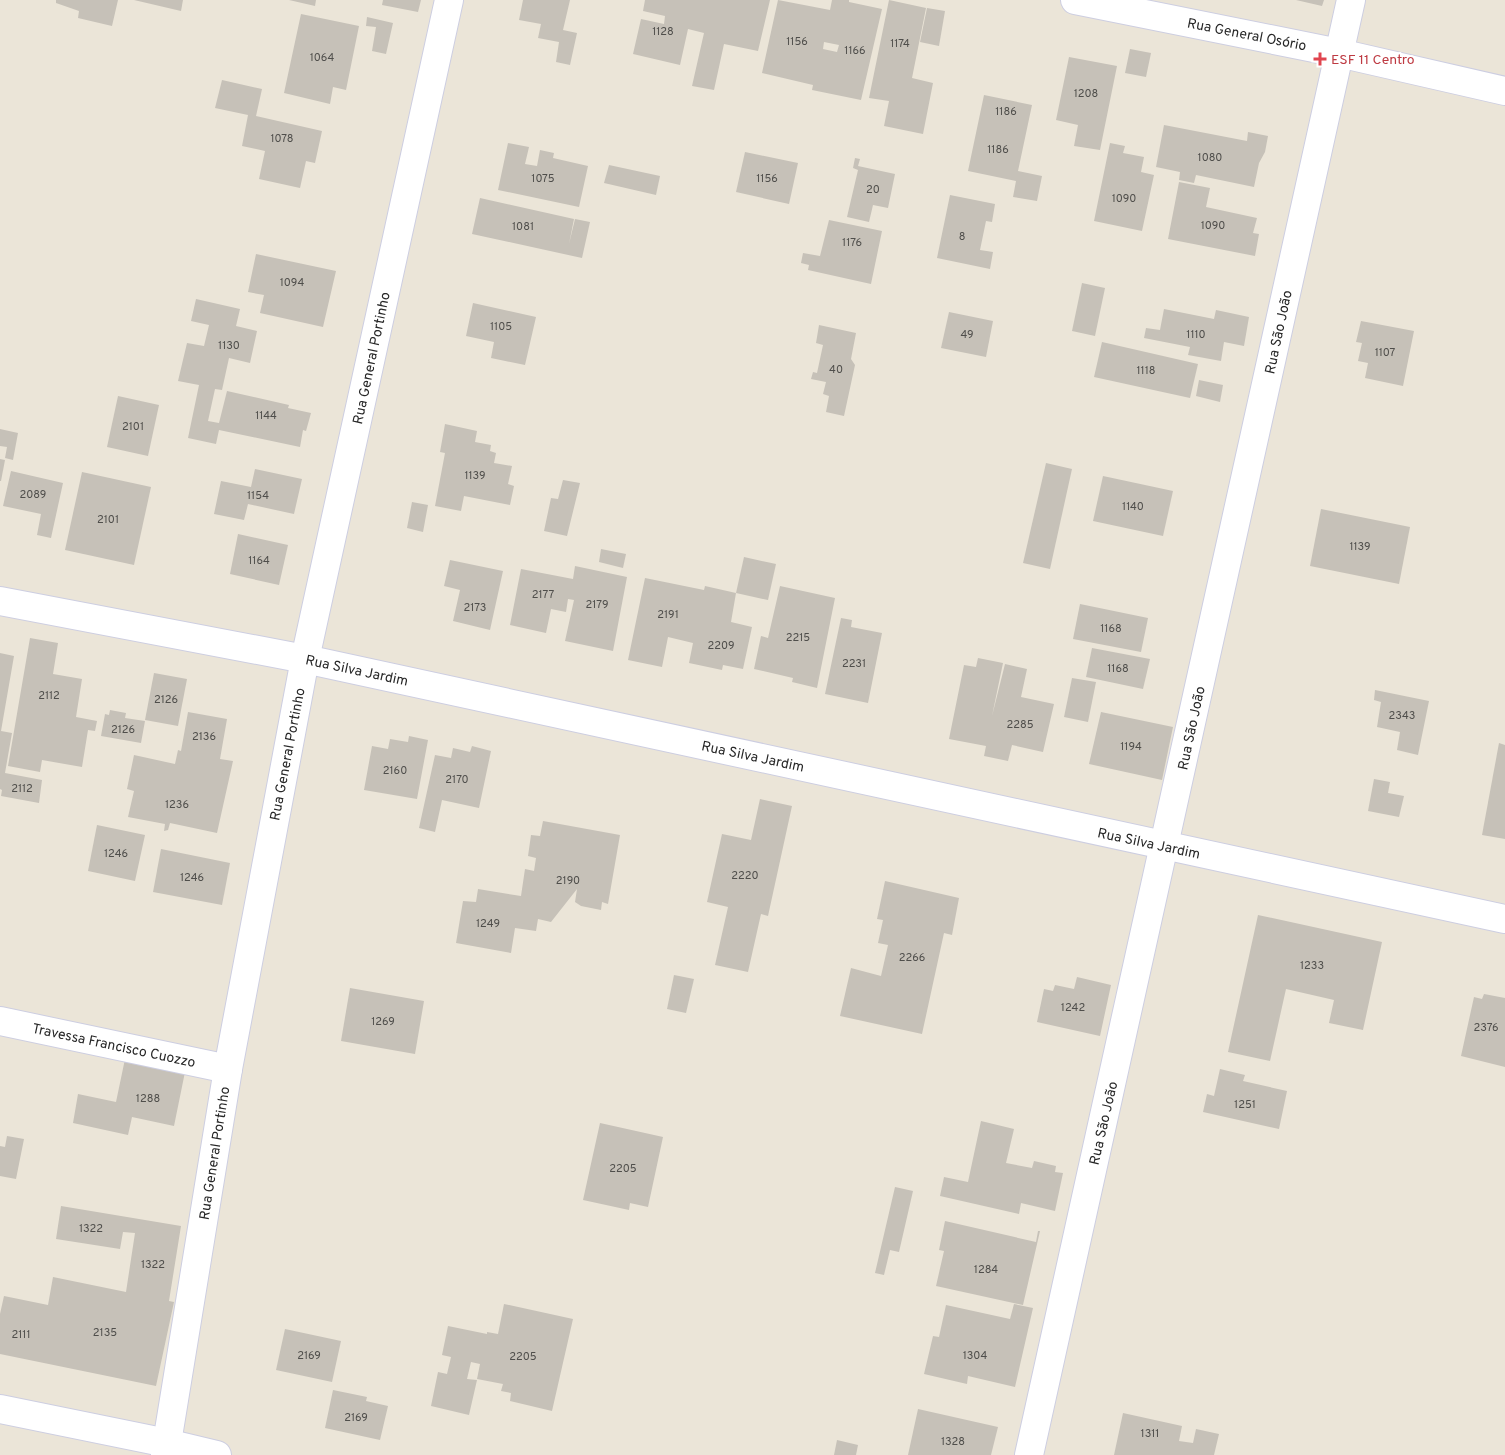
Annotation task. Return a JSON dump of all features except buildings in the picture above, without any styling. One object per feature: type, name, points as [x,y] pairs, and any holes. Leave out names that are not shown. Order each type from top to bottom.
[{"type":"street","name":"Rua General Portinho","points":[[166,1449],[228,1069],[305,659],[448,0]]},
{"type":"street","name":"Rua General Osório","points":[[1075,0],[1339,53],[1505,91]]},
{"type":"street","name":"Rua São João","points":[[1029,1455],[1351,0]]},
{"type":"street","name":"Rua Silva Jardim","points":[[0,600],[305,659],[1505,919]]},
{"type":"street","name":"Travessa Francisco Cuozzo","points":[[0,1021],[228,1069]]},
{"type":"street","points":[[0,1409],[166,1449],[217,1455]]},
{"type":"place","name":"ESF 11 Centro","points":[[1320,59]]}]
